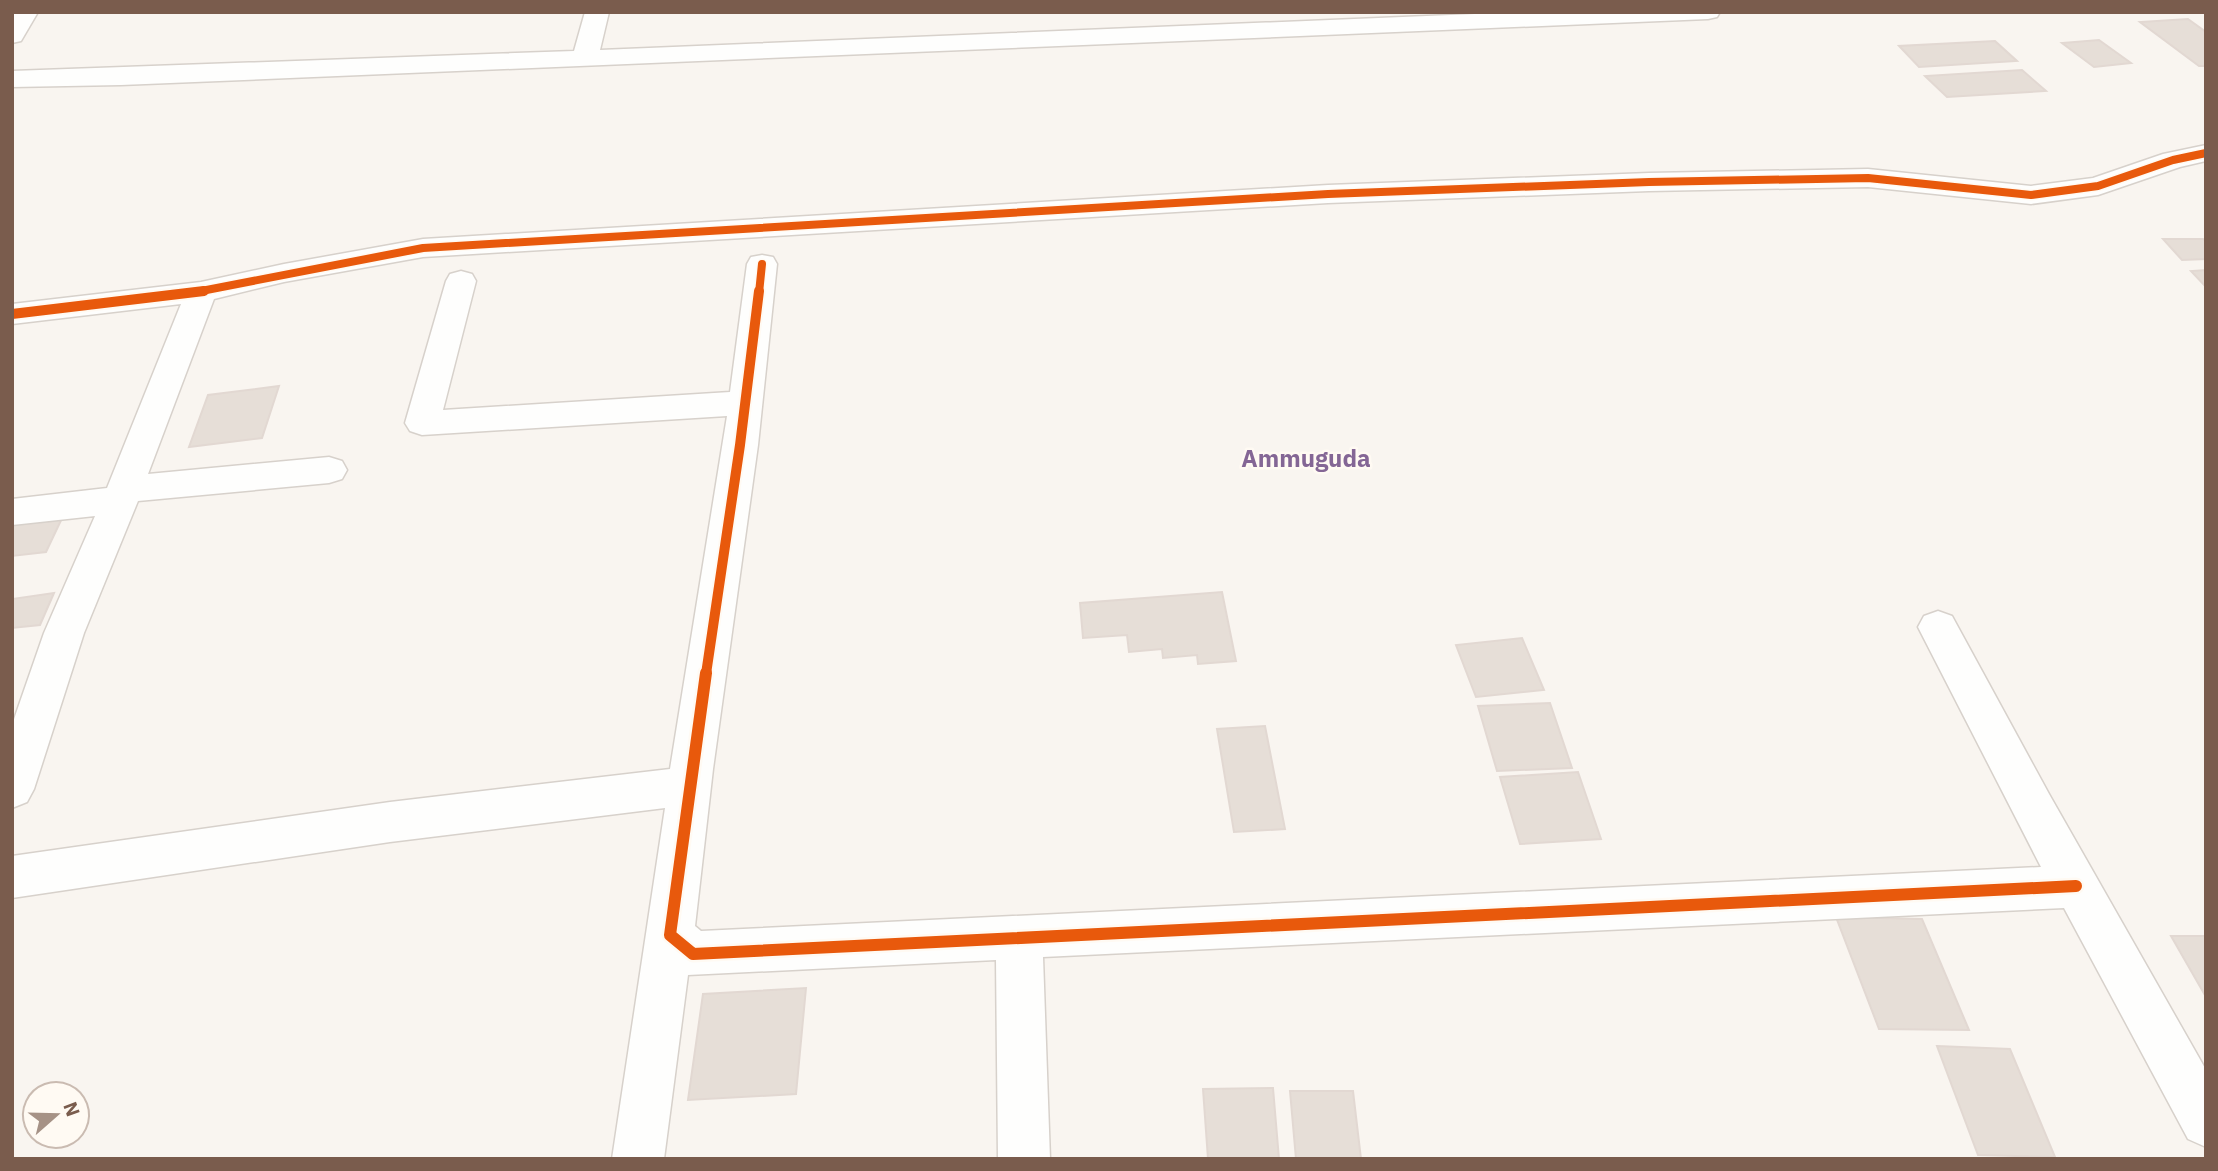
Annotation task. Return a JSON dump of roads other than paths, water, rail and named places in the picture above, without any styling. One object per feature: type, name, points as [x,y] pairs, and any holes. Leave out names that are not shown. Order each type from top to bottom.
[{"type":"street","points":[[12,36],[26,12]]},
{"type":"street","points":[[585,58],[597,12]]},
{"type":"street","points":[[12,79],[121,77],[1708,12]]},
{"type":"street","points":[[12,314],[201,292],[284,273],[424,248],[1314,195],[1649,182],[1868,178],[2031,195],[2098,186],[2173,160],[2206,153]]},
{"type":"street","points":[[638,1159],[678,893],[689,786],[745,403],[762,264]]},
{"type":"street","points":[[461,281],[422,423],[745,403]]},
{"type":"street","points":[[12,789],[64,633],[123,494],[201,292]]},
{"type":"street","points":[[12,512],[123,494],[329,471]]},
{"type":"street","points":[[1938,626],[2076,887],[2206,1121]]},
{"type":"street","points":[[12,877],[390,822],[689,786]]},
{"type":"street","points":[[670,935],[693,954],[740,954],[1019,936],[2076,887]]},
{"type":"street","points":[[1019,936],[1024,1159]]},
{"type":"district","name":"Ammuguda","points":[[1306,459]]}]
